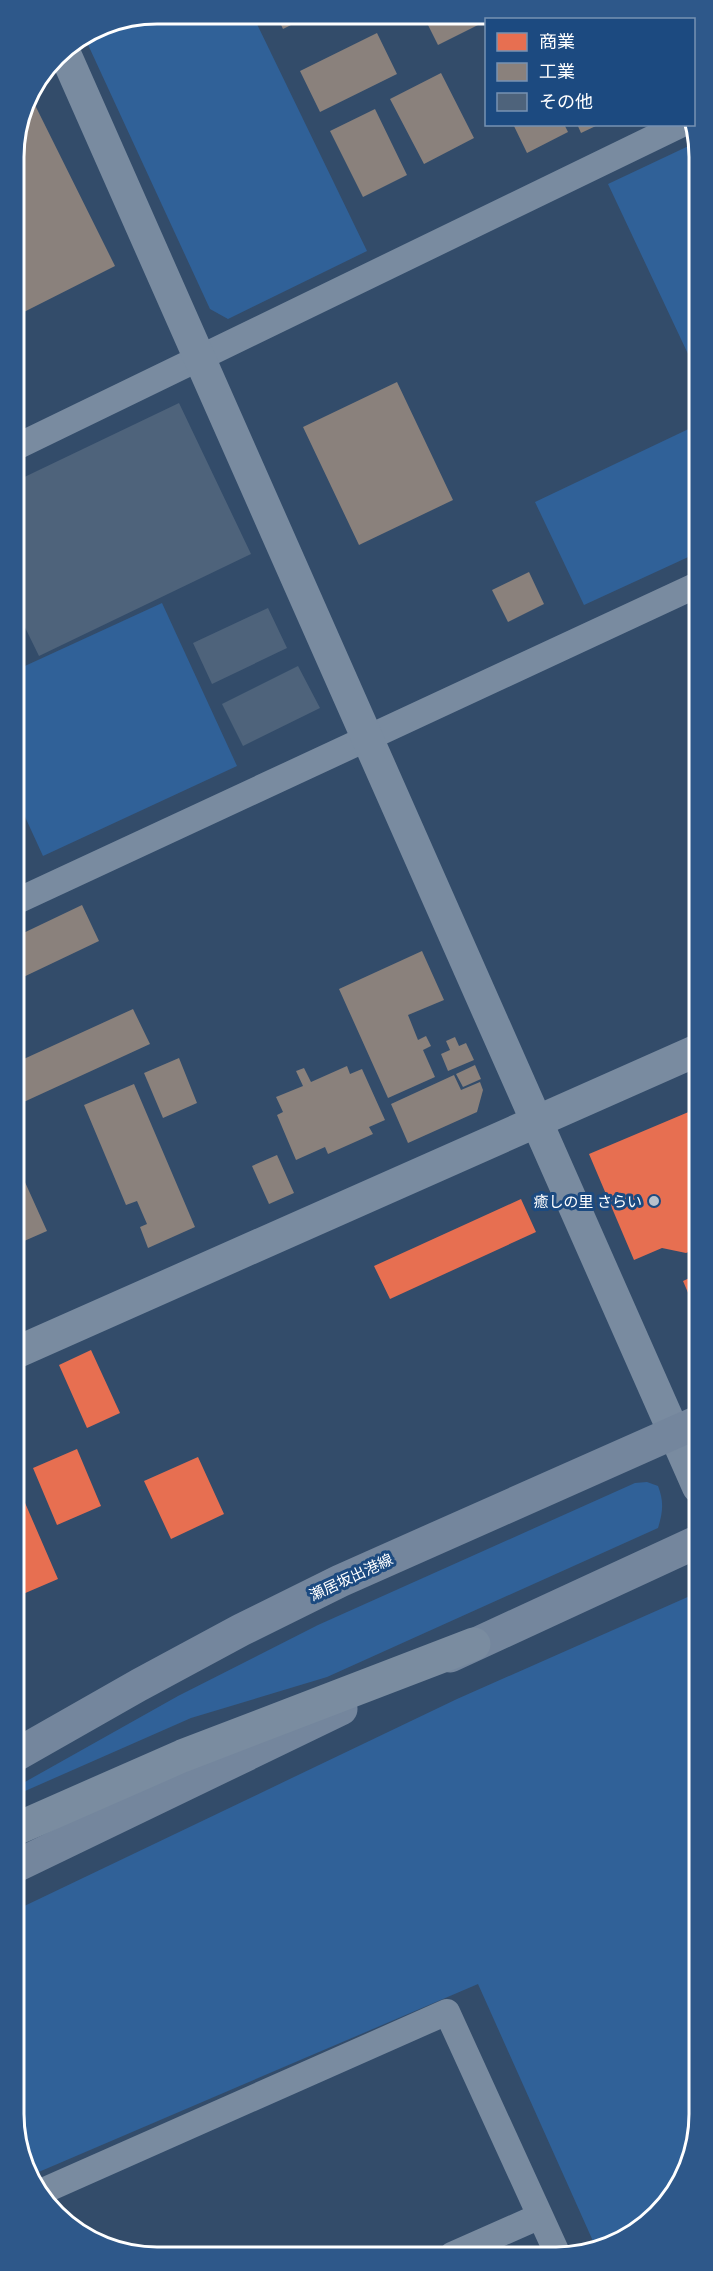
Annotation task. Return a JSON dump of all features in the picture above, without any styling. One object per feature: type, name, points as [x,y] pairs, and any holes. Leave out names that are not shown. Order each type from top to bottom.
[{"type":"highway","points":[[24,1825],[182,1756],[474,1644]]},
{"type":"main road","name":"瀬居坂出港線","points":[[24,1750],[139,1684],[340,1581],[686,1427]]},
{"type":"main road","points":[[24,1862],[474,1644],[689,1546]]},
{"type":"main road","points":[[24,1808],[176,1742],[474,1644]]},
{"type":"street","points":[[67,59],[537,1122],[686,1427],[689,1442]]},
{"type":"street","points":[[24,443],[678,126]]},
{"type":"street","points":[[24,898],[689,589]]},
{"type":"street","points":[[24,1349],[689,1054]]},
{"type":"street","points":[[47,2189],[447,2012],[554,2247]]},
{"type":"street","points":[[470,2247],[540,2216]]},
{"type":"shaded area","points":[[148,24],[257,24],[367,251],[228,319],[210,309],[87,43],[114,31]]},
{"type":"shaded area","points":[[688,146],[689,356],[608,184]]},
{"type":"shaded area","points":[[689,429],[689,557],[584,605],[535,502]]},
{"type":"shaded area","points":[[162,603],[237,766],[43,856],[24,815],[24,666]]},
{"type":"shaded area","points":[[647,1482],[658,1486],[662,1512],[658,1528],[327,1677],[191,1718],[24,1791],[24,1783],[178,1696],[318,1625],[635,1483]]},
{"type":"shaded area","points":[[689,1596],[689,2123],[679,2165],[667,2188],[656,2202],[637,2220],[615,2233],[593,2241],[478,1984],[38,2172],[27,2140],[24,2114],[24,1906],[457,1699]]},
{"type":"building: 商業","name":"癒しの里 さらい","points":[[689,1112],[689,1252],[662,1248],[634,1260],[589,1154]]},
{"type":"building: 商業","points":[[521,1199],[536,1232],[390,1299],[374,1266]]},
{"type":"building: 商業","points":[[689,1278],[689,1295],[683,1281]]},
{"type":"building: 商業","points":[[91,1350],[120,1413],[87,1428],[59,1365]]},
{"type":"building: 商業","points":[[77,1449],[101,1506],[57,1525],[33,1468]]},
{"type":"building: 商業","points":[[198,1457],[224,1514],[171,1539],[144,1481]]},
{"type":"building: 商業","points":[[24,1501],[58,1579],[24,1594]]},
{"type":"building: 工業","points":[[281,24],[293,24],[283,29]]},
{"type":"building: 工業","points":[[428,24],[480,24],[438,45]]},
{"type":"building: 工業","points":[[377,33],[397,74],[320,112],[300,71]]},
{"type":"building: 工業","points":[[441,73],[474,138],[424,164],[390,99]]},
{"type":"building: 工業","points":[[35,105],[115,266],[24,312],[24,148]]},
{"type":"building: 工業","points":[[375,109],[407,175],[363,197],[330,131]]},
{"type":"building: 工業","points":[[514,126],[565,126],[568,132],[527,153]]},
{"type":"building: 工業","points":[[578,126],[596,126],[581,133]]},
{"type":"building: 工業","points":[[397,382],[453,500],[359,545],[303,427]]},
{"type":"building: 工業","points":[[529,572],[544,604],[508,622],[492,590]]},
{"type":"building: 工業","points":[[82,905],[99,941],[24,977],[24,933]]},
{"type":"building: 工業","points":[[422,951],[444,1000],[408,1015],[418,1040],[426,1036],[431,1046],[423,1050],[435,1077],[388,1098],[339,989]]},
{"type":"building: 工業","points":[[133,1009],[150,1044],[24,1102],[24,1059]]},
{"type":"building: 工業","points":[[455,1037],[459,1046],[466,1043],[474,1060],[448,1071],[441,1054],[450,1050],[446,1041]]},
{"type":"building: 工業","points":[[179,1058],[197,1103],[163,1118],[144,1073]]},
{"type":"building: 工業","points":[[475,1065],[481,1079],[463,1087],[456,1074]]},
{"type":"building: 工業","points":[[347,1066],[350,1074],[362,1069],[385,1120],[369,1127],[373,1134],[328,1154],[325,1147],[296,1160],[277,1115],[283,1112],[276,1097],[303,1086],[296,1071],[304,1068],[311,1082]]},
{"type":"building: 工業","points":[[454,1075],[461,1090],[480,1082],[483,1090],[477,1112],[408,1143],[391,1104]]},
{"type":"building: 工業","points":[[134,1084],[195,1227],[148,1248],[140,1227],[147,1224],[137,1201],[126,1205],[84,1105]]},
{"type":"building: 工業","points":[[277,1155],[294,1193],[269,1204],[252,1166]]},
{"type":"building: 工業","points":[[24,1180],[47,1231],[24,1241]]},
{"type":"building: その他","points":[[179,403],[251,554],[39,656],[24,625],[24,477]]},
{"type":"building: その他","points":[[268,608],[287,648],[212,684],[193,643]]},
{"type":"building: その他","points":[[298,666],[320,708],[243,746],[222,704]]},
{"type":"place","name":"癒しの里 さらい","points":[[654,1201]]}]
